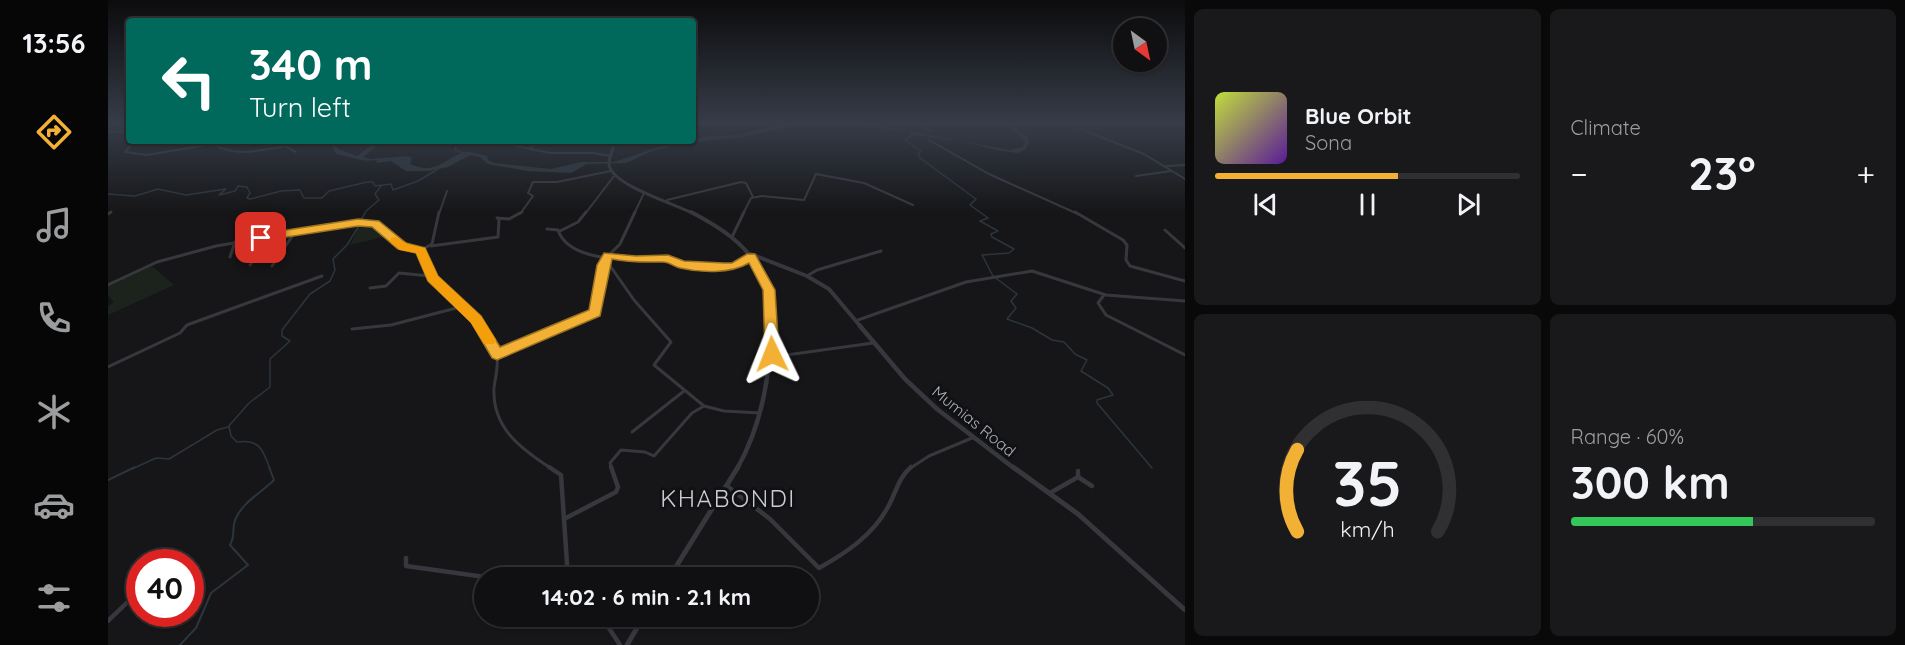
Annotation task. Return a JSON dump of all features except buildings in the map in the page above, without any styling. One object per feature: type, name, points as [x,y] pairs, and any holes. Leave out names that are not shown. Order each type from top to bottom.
[{"type":"street","points":[[139,152],[147,155],[160,152]]},
{"type":"street","points":[[546,152],[593,153],[611,156]]},
{"type":"street","points":[[612,152],[610,163],[614,176],[698,215],[731,239],[751,256],[769,290],[772,357],[762,413],[750,446],[676,567]]},
{"type":"street","points":[[950,152],[989,174],[1061,204],[1125,241],[1128,246],[1126,261],[1130,266],[1185,281]]},
{"type":"street","points":[[1139,152],[1167,166],[1185,179]]},
{"type":"street","points":[[1167,166],[1185,165]]},
{"type":"street","points":[[108,285],[166,260],[235,242],[369,222],[402,246],[421,250],[431,246],[476,242],[498,237],[498,219],[513,220],[520,216],[533,196],[528,193],[533,182],[557,182],[611,171]]},
{"type":"street","points":[[1136,176],[1172,171]]},
{"type":"street","points":[[753,197],[804,200],[814,175],[820,174],[864,183],[913,205]]},
{"type":"street","points":[[547,229],[559,231],[579,222],[614,176]]},
{"type":"street","points":[[667,200],[741,182],[746,183],[753,197]]},
{"type":"street","points":[[431,246],[443,197],[447,191]]},
{"type":"street","points":[[497,354],[596,313],[606,260],[620,244],[645,191]]},
{"type":"street","points":[[731,239],[753,197]]},
{"type":"street","points":[[1165,230],[1185,248]]},
{"type":"street","points":[[559,231],[560,238],[574,250],[636,260],[668,258],[682,265],[724,267],[735,266],[751,256]]},
{"type":"street","points":[[272,266],[295,232]]},
{"type":"street","points":[[250,265],[271,236]]},
{"type":"street","points":[[230,257],[235,242]]},
{"type":"street","points":[[421,250],[430,276],[476,319],[497,354],[494,384],[499,422],[524,451],[560,473],[567,567]]},
{"type":"street","points":[[807,276],[817,270],[881,251]]},
{"type":"street","name":"Mumias Road","points":[[751,256],[807,276],[829,289],[923,396],[972,438],[1078,514],[1185,610]]},
{"type":"street","points":[[606,260],[634,300],[671,342],[653,364],[704,406],[724,411],[762,413]]},
{"type":"street","points":[[858,320],[963,283],[1006,273],[1034,271],[1104,295],[1185,301]]},
{"type":"street","points":[[370,288],[385,286],[399,273],[430,276]]},
{"type":"street","points":[[108,367],[180,333],[190,324],[322,276]]},
{"type":"street","points":[[1104,295],[1098,303],[1107,316],[1185,355]]},
{"type":"street","points":[[352,329],[391,325],[464,306]]},
{"type":"street","points":[[772,357],[875,342]]},
{"type":"street","points":[[632,432],[684,391]]},
{"type":"street","points":[[564,519],[616,492],[618,487],[610,463],[621,450],[645,452],[654,456],[679,426],[704,406]]},
{"type":"street","points":[[727,486],[784,531],[814,566],[819,568],[856,543],[871,529],[886,511],[907,471],[930,455],[972,438]]},
{"type":"street","points":[[1078,471],[1078,477]]},
{"type":"street","points":[[1050,494],[1078,477]]},
{"type":"street","points":[[1078,477],[1092,486]]},
{"type":"street","points":[[406,558],[406,566],[474,575]]},
{"type":"street","points":[[108,621],[126,604]]},
{"type":"street","points":[[608,627],[620,645]]},
{"type":"street","points":[[627,645],[638,627]]},
{"type":"shaded area","points":[[335,152],[346,152],[357,156],[362,152],[369,152],[363,157],[370,159],[408,156],[412,158],[410,164],[429,168],[468,152],[487,156],[488,160],[494,163],[551,169],[581,162],[614,162],[650,152],[626,163],[587,164],[571,173],[527,171],[488,164],[480,157],[470,155],[448,167],[429,171],[406,171],[391,161],[376,163],[377,160],[362,160]]},
{"type":"shaded area","points":[[367,224],[374,225],[388,236],[350,245],[358,229]]},
{"type":"shaded area","points":[[152,266],[174,285],[108,315],[108,306],[114,302],[108,295],[108,287]]},
{"type":"waterway","points":[[461,152],[466,154]]},
{"type":"waterway","points":[[920,152],[918,154],[920,158],[976,199],[970,205],[988,218],[980,221],[998,231],[991,234],[992,237],[1014,249],[1009,253],[982,255],[993,276],[1017,294],[1011,301],[1016,308],[1007,319],[1032,328],[1052,340],[1064,342],[1075,354],[1087,360],[1081,371],[1108,388],[1113,395],[1097,400],[1097,403],[1152,468]]},
{"type":"waterway","points":[[108,194],[135,196],[158,189],[186,195],[226,189],[219,195],[235,191],[238,186],[247,187],[250,193],[247,198],[250,199],[281,191],[300,190],[304,198],[322,198],[329,191],[367,182],[373,182],[375,186],[391,184],[393,190],[418,181],[438,169]]},
{"type":"waterway","points":[[361,220],[366,211],[379,200],[375,194],[381,186]]},
{"type":"waterway","points":[[132,469],[156,458],[169,459],[217,430],[228,427],[249,403],[270,387],[270,359],[290,341],[282,336],[282,330],[310,294],[330,281],[335,270],[333,259],[347,245],[360,224]]},
{"type":"waterway","points":[[229,426],[231,436],[237,442],[250,442],[259,447],[270,469]]},
{"type":"waterway","points":[[108,480],[135,467]]},
{"type":"waterway","points":[[180,645],[196,628],[211,593],[248,565],[230,545],[234,525],[243,507],[274,480],[269,467]]},
{"type":"slow traffic","points":[[395,241],[404,247],[421,250],[432,278],[476,319],[489,340]]},
{"type":"district","name":"KHABONDI","points":[[728,498]]},
{"type":"route","points":[[261,238],[358,222],[375,224],[402,246],[421,250],[432,278],[476,319],[497,354],[596,313],[603,265],[608,255],[631,257],[636,260],[668,258],[680,265],[724,267],[735,266],[751,257],[769,290],[772,354]]}]
